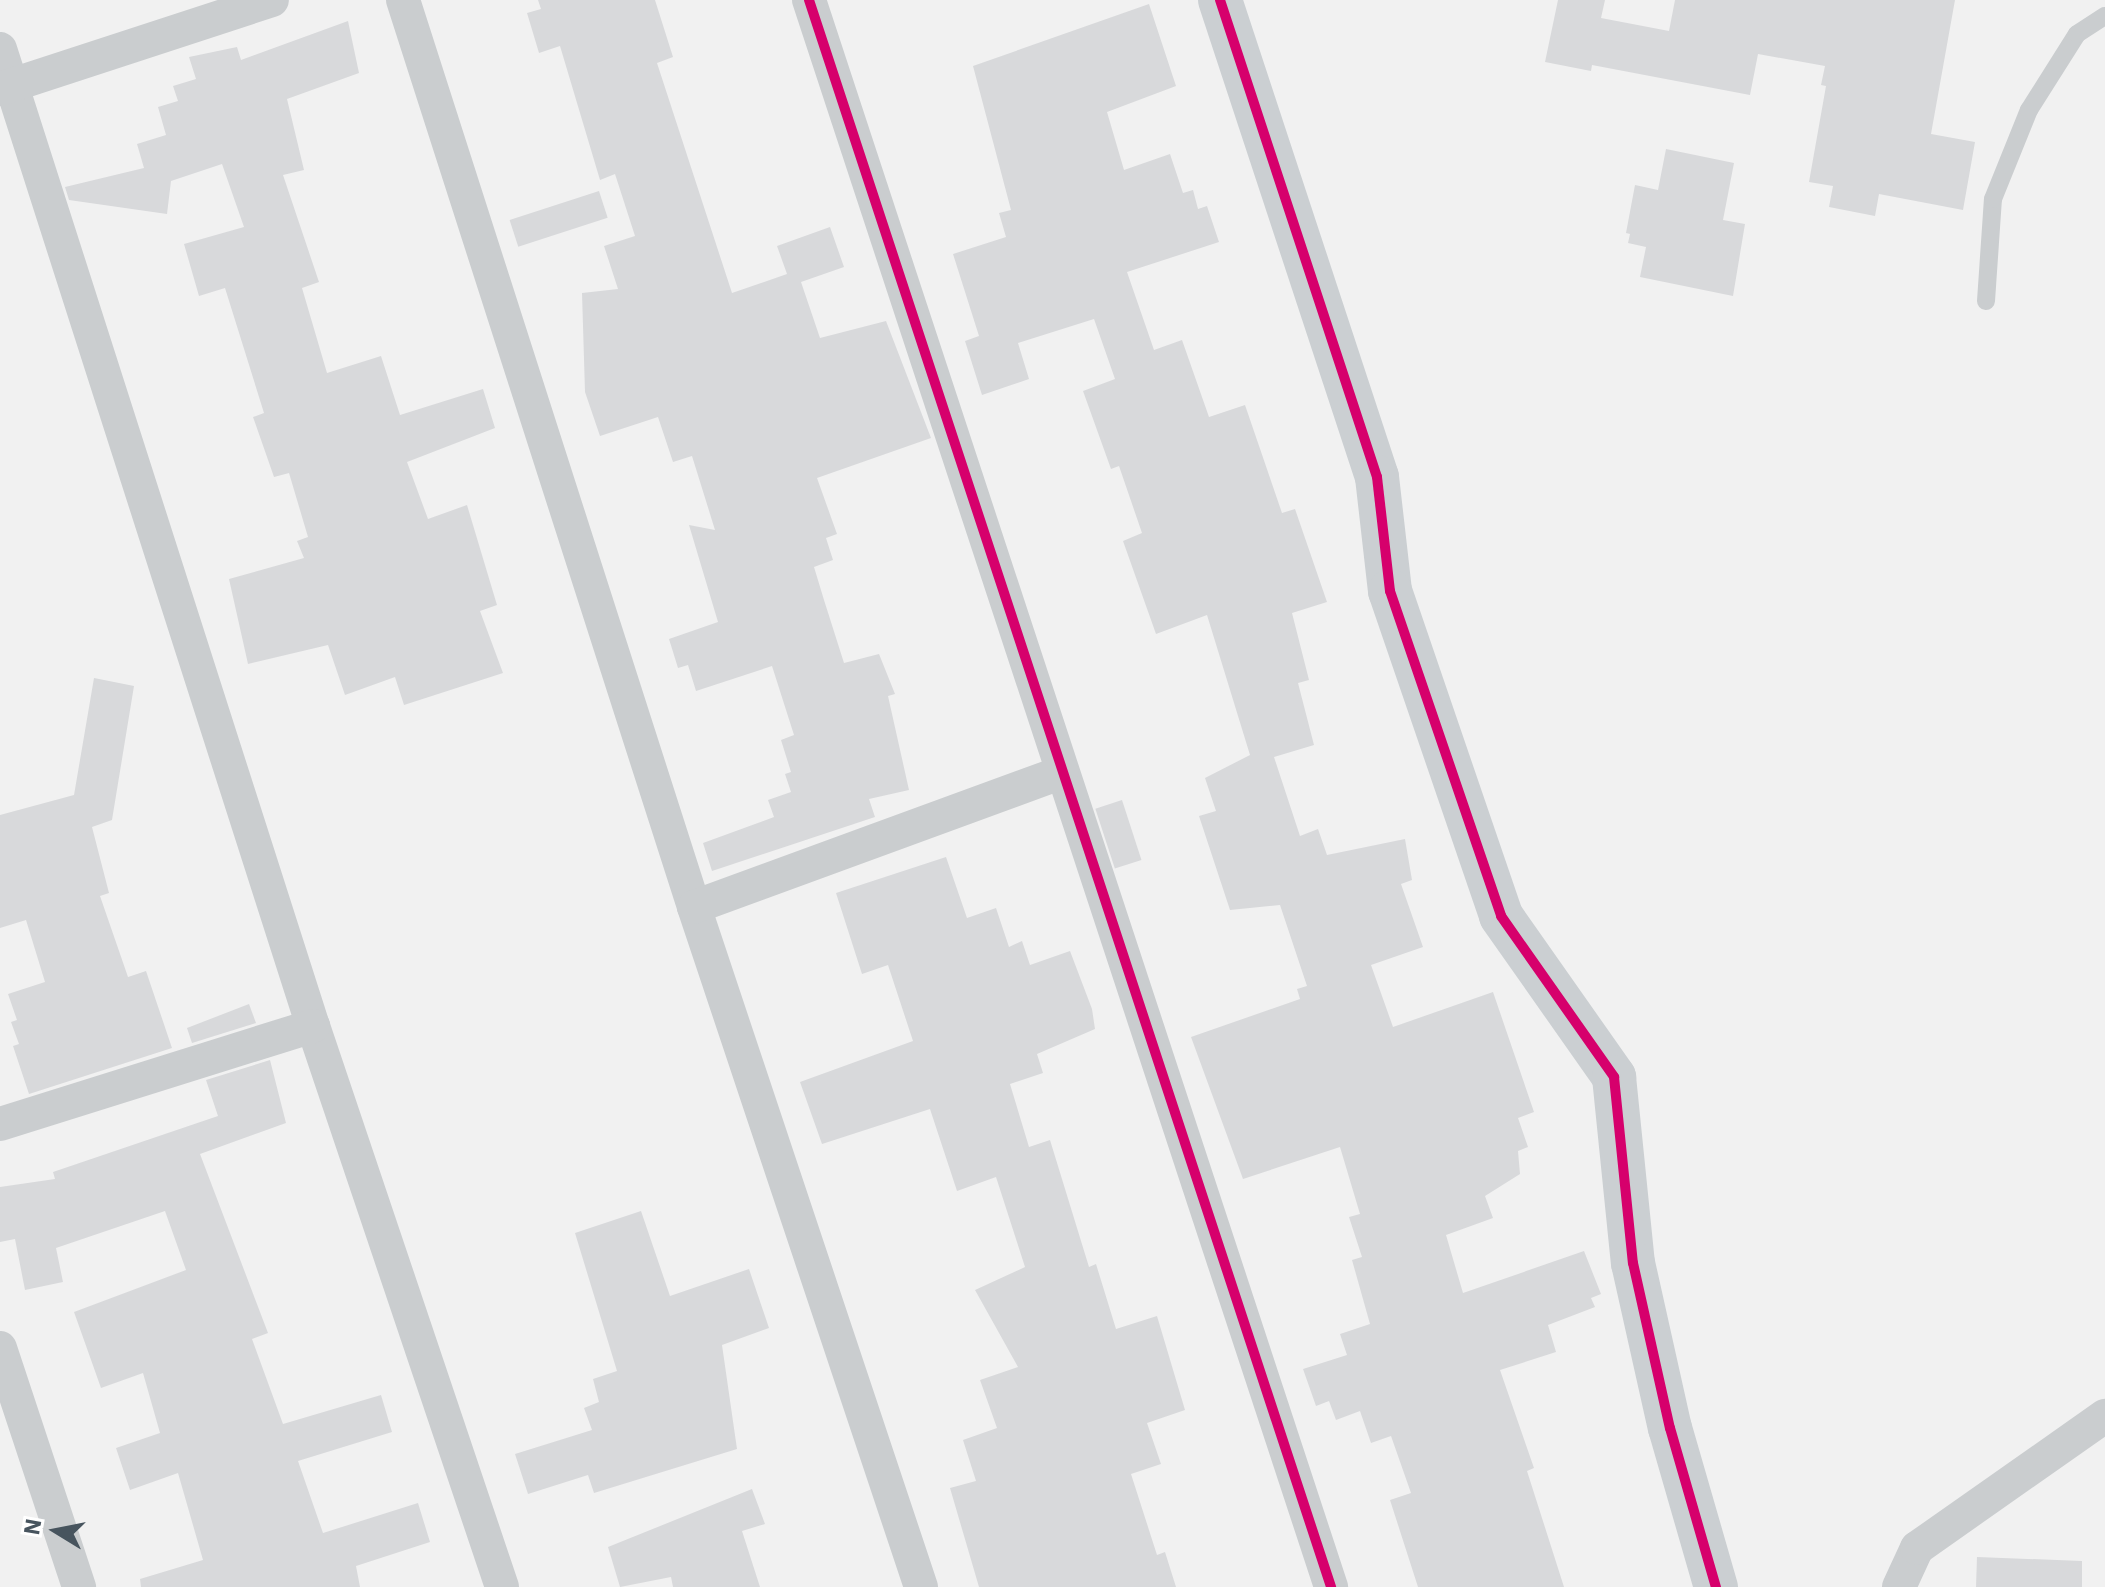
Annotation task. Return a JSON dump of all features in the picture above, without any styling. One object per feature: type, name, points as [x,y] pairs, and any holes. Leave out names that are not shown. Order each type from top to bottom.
[{"type":"street","points":[[6,87],[272,0]]},
{"type":"street","points":[[403,0],[694,907],[921,1587]]},
{"type":"street","points":[[809,0],[1331,1587]]},
{"type":"street","points":[[1220,0],[1377,477],[1390,591],[1501,916],[1614,1077],[1633,1263],[1670,1428],[1716,1587]]},
{"type":"street","points":[[0,49],[6,87],[313,1026],[502,1587]]},
{"type":"street","points":[[694,907],[1061,773]]},
{"type":"street","points":[[0,1124],[313,1026]]},
{"type":"street","points":[[0,1348],[79,1587]]},
{"type":"street","points":[[1899,1587],[1917,1548],[2105,1416]]},
{"type":"lane","points":[[1986,301],[1993,199],[2029,110],[2077,34],[2105,16]]},
{"type":"building","points":[[538,0],[655,0],[673,57],[657,63],[732,293],[787,274],[777,246],[830,227],[844,267],[801,282],[820,338],[886,321],[931,438],[817,478],[837,534],[826,538],[833,560],[814,567],[844,663],[879,654],[895,694],[888,696],[909,790],[869,799],[875,817],[712,871],[703,843],[774,817],[768,800],[791,792],[785,774],[791,772],[781,740],[794,735],[772,666],[696,691],[688,665],[678,668],[669,639],[718,622],[689,525],[715,530],[692,456],[673,462],[658,417],[600,436],[585,392],[582,293],[618,289],[604,246],[635,236],[615,174],[600,180],[560,46],[539,53],[527,13],[541,9]]},
{"type":"building","points":[[1558,0],[1605,0],[1601,18],[1669,31],[1675,0],[1955,0],[1931,134],[1975,142],[1963,210],[1879,194],[1875,216],[1829,207],[1833,186],[1809,182],[1826,86],[1821,85],[1825,66],[1758,54],[1750,95],[1592,65],[1591,71],[1545,62]]},
{"type":"building","points":[[1149,4],[1176,86],[1107,112],[1124,170],[1170,154],[1183,193],[1193,190],[1198,209],[1207,206],[1219,242],[1127,272],[1154,350],[1182,340],[1209,417],[1245,405],[1282,513],[1295,509],[1327,602],[1292,613],[1309,680],[1298,683],[1314,745],[1274,757],[1300,836],[1318,829],[1327,855],[1405,839],[1412,880],[1401,884],[1423,947],[1371,965],[1393,1027],[1493,992],[1534,1112],[1518,1118],[1528,1147],[1518,1151],[1520,1174],[1485,1196],[1493,1218],[1446,1235],[1463,1293],[1584,1251],[1601,1294],[1591,1298],[1595,1307],[1548,1325],[1556,1352],[1500,1370],[1534,1468],[1527,1471],[1564,1587],[1418,1587],[1390,1500],[1411,1493],[1391,1436],[1371,1443],[1360,1411],[1336,1420],[1329,1401],[1316,1406],[1303,1369],[1347,1355],[1340,1334],[1370,1324],[1352,1260],[1362,1257],[1349,1217],[1360,1214],[1340,1147],[1243,1179],[1191,1037],[1300,999],[1297,989],[1307,986],[1280,905],[1230,910],[1199,816],[1216,811],[1205,778],[1250,755],[1207,615],[1156,634],[1123,541],[1142,533],[1119,466],[1111,469],[1083,391],[1115,379],[1094,319],[1018,343],[1029,379],[982,395],[965,341],[979,336],[953,254],[1006,237],[999,213],[1011,210],[973,66]]},
{"type":"building","points":[[348,21],[359,73],[287,99],[304,170],[283,175],[319,282],[302,288],[327,373],[381,356],[400,415],[483,389],[495,428],[407,462],[428,519],[467,505],[497,605],[480,611],[503,673],[404,705],[395,677],[345,695],[328,645],[248,664],[229,579],[304,558],[297,541],[308,537],[289,473],[274,477],[253,417],[264,413],[225,288],[199,296],[184,244],[244,227],[222,164],[171,181],[167,214],[69,200],[65,187],[144,168],[137,144],[166,135],[158,107],[178,101],[173,86],[196,79],[189,57],[237,47],[241,60]]},
{"type":"building","points":[[1666,149],[1734,163],[1723,220],[1745,224],[1733,296],[1640,277],[1646,247],[1628,243],[1630,234],[1626,233],[1635,185],[1658,190]]},
{"type":"building","points":[[599,191],[608,218],[518,247],[510,220]]},
{"type":"building","points":[[94,678],[134,686],[112,820],[92,827],[109,893],[100,896],[128,977],[146,971],[172,1048],[29,1094],[13,1046],[19,1044],[11,1022],[17,1020],[8,994],[45,982],[26,920],[0,928],[0,815],[74,795]]},
{"type":"building","points":[[1122,800],[1141,860],[1115,869],[1095,809]]},
{"type":"building","points":[[946,857],[967,918],[996,908],[1009,947],[1022,941],[1030,965],[1070,951],[1092,1009],[1095,1029],[1037,1054],[1043,1073],[1010,1084],[1029,1147],[1050,1140],[1089,1267],[1096,1264],[1116,1329],[1157,1316],[1185,1410],[1147,1423],[1161,1464],[1131,1474],[1157,1555],[1165,1552],[1176,1587],[979,1587],[950,1488],[976,1481],[963,1440],[997,1428],[980,1380],[1018,1367],[975,1290],[1025,1267],[996,1177],[957,1191],[930,1109],[822,1144],[800,1082],[913,1041],[888,965],[862,974],[836,893]]},
{"type":"building","points":[[249,1004],[256,1023],[192,1043],[187,1028]]},
{"type":"building","points":[[270,1060],[286,1123],[200,1154],[268,1333],[252,1339],[283,1424],[381,1395],[392,1432],[298,1461],[323,1533],[418,1503],[430,1542],[356,1566],[360,1587],[141,1587],[140,1579],[203,1560],[178,1473],[130,1490],[116,1448],[160,1433],[143,1373],[101,1388],[74,1312],[186,1270],[165,1211],[56,1248],[63,1282],[25,1290],[15,1239],[0,1242],[0,1187],[55,1179],[53,1172],[218,1116],[206,1080]]},
{"type":"building","points":[[641,1211],[670,1296],[749,1269],[769,1328],[722,1345],[737,1449],[594,1493],[588,1475],[528,1494],[515,1454],[592,1430],[584,1408],[599,1402],[593,1379],[617,1371],[575,1233]]},
{"type":"building","points":[[752,1489],[765,1524],[742,1531],[760,1587],[673,1587],[671,1577],[620,1587],[608,1547]]},
{"type":"building","points":[[1977,1557],[2082,1561],[2082,1587],[1976,1587]]},
{"type":"cycle path","points":[[809,0],[1331,1587]]},
{"type":"cycle path","points":[[1220,0],[1377,477],[1390,591],[1501,916],[1614,1077],[1633,1263],[1670,1428],[1716,1587]]}]
